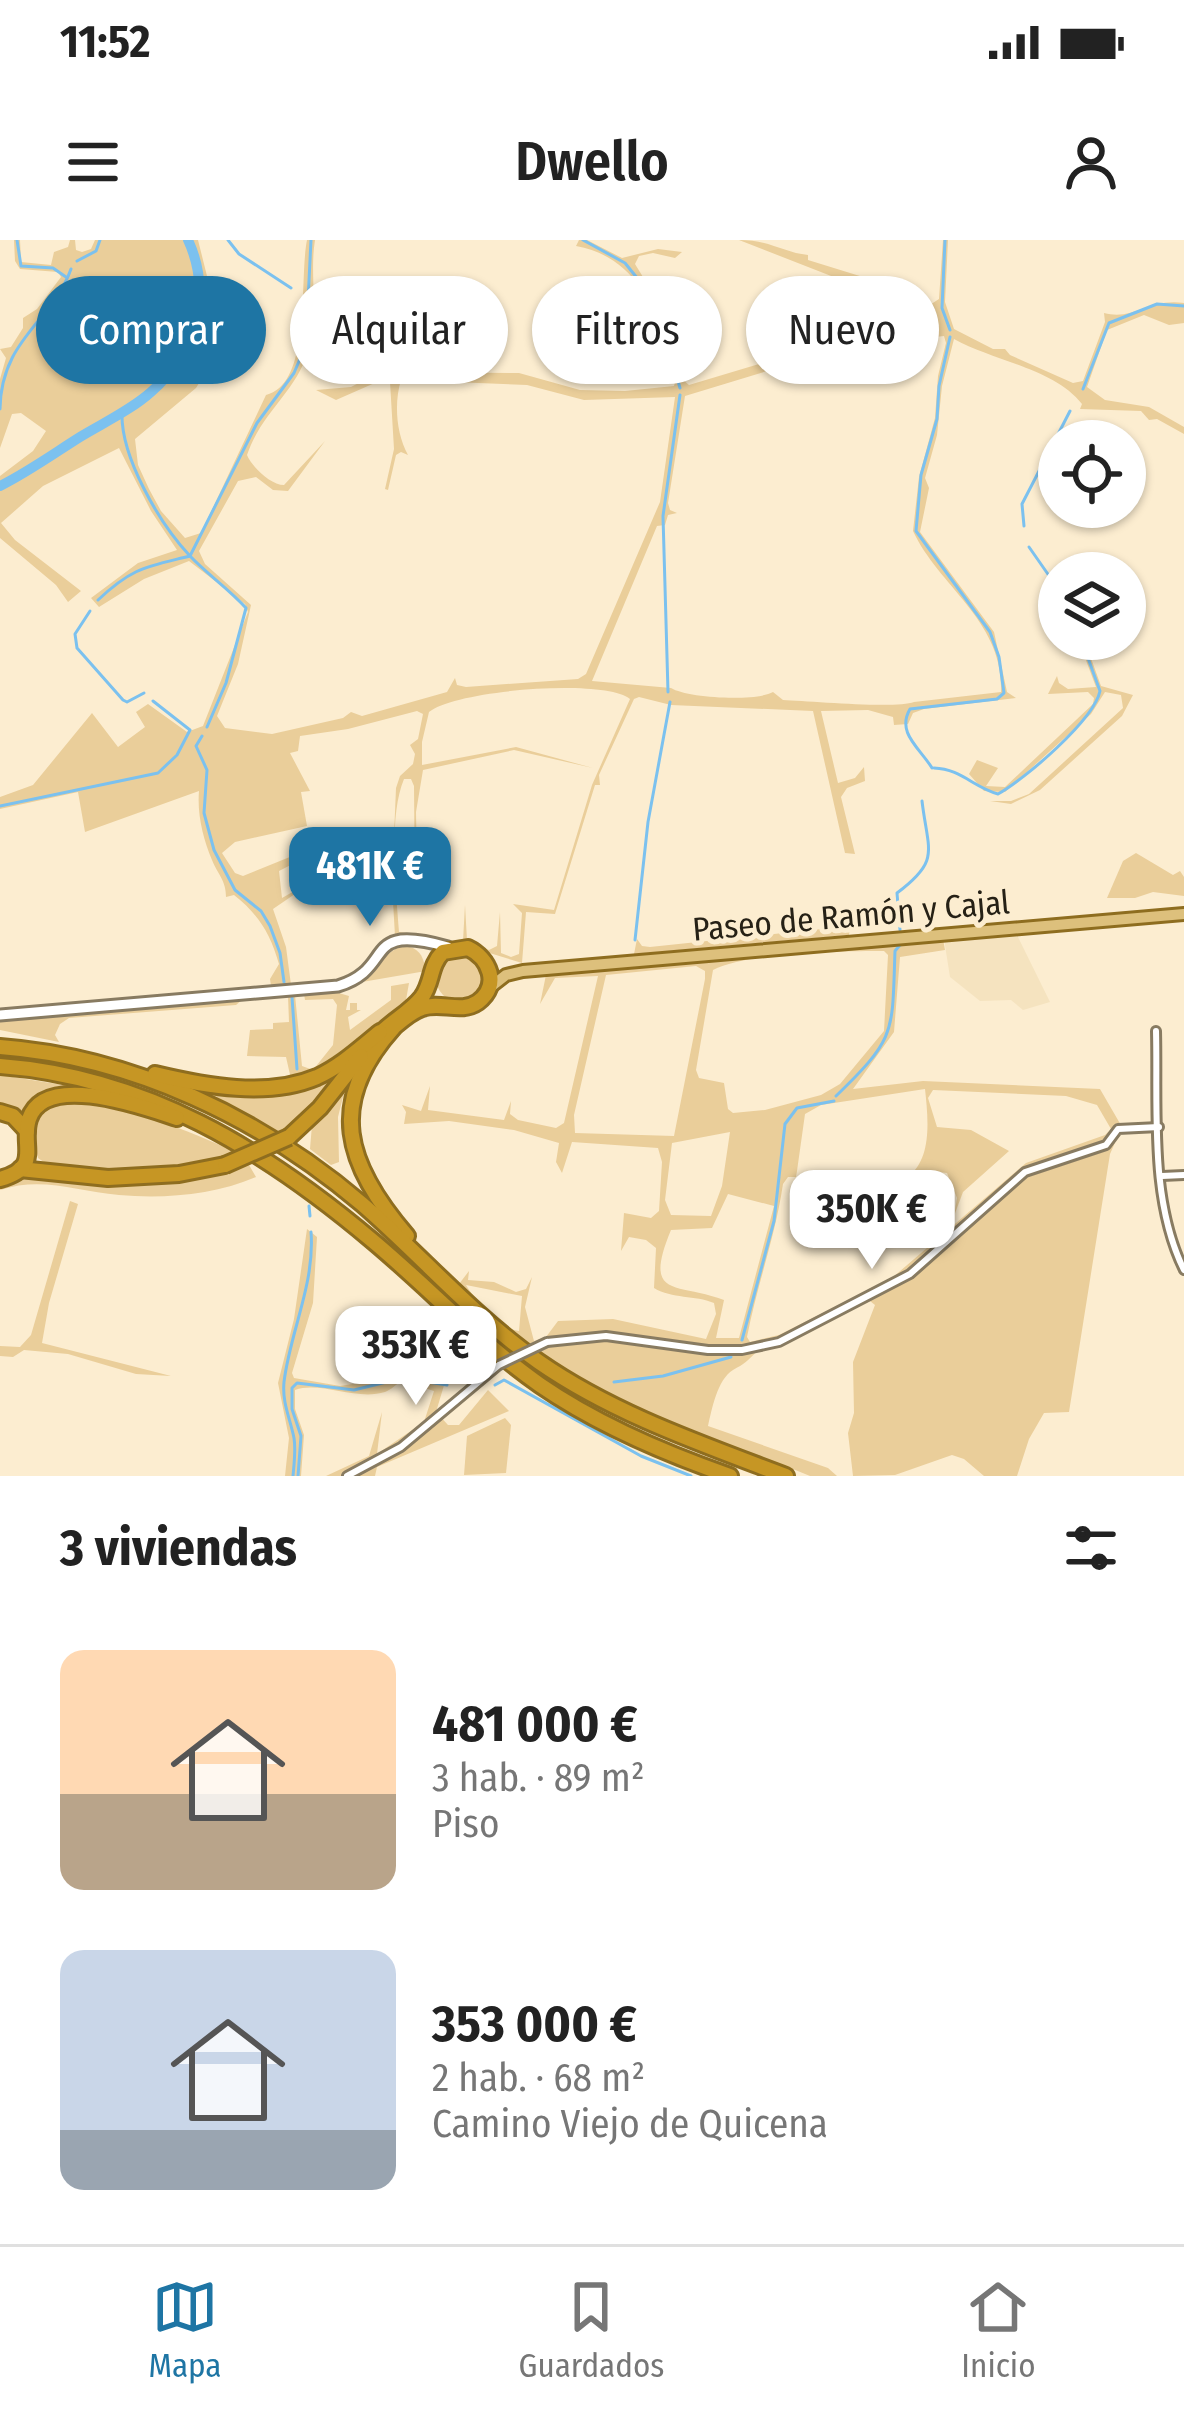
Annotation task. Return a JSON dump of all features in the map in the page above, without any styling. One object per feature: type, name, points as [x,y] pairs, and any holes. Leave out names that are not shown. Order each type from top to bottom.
[{"type":"highway","points":[[0,1047],[196,1083],[277,1086],[321,1075],[423,1003],[432,965],[451,948],[468,948],[483,957],[491,976],[488,989],[472,1006],[423,1003]]},
{"type":"highway","points":[[430,982],[442,1004]]},
{"type":"highway","points":[[24,1162],[40,1170],[108,1178],[178,1174],[225,1165],[289,1137],[327,1100],[366,1048],[391,1027]]},
{"type":"highway","points":[[391,1027],[370,1053],[353,1093],[352,1140],[373,1189],[418,1249],[480,1310],[537,1359],[614,1406]]},
{"type":"highway","points":[[45,1052],[156,1082],[264,1133],[363,1205],[539,1362],[614,1406],[786,1476]]},
{"type":"highway","points":[[0,1066],[90,1079],[141,1095],[220,1131],[264,1157],[376,1243],[477,1338],[541,1386],[645,1443],[730,1476]]},
{"type":"highway","points":[[24,1162],[30,1116],[42,1102],[76,1094],[172,1117],[264,1157]]},
{"type":"highway","points":[[0,1112],[13,1116],[26,1131]]},
{"type":"highway","points":[[0,1179],[24,1162]]},
{"type":"main road","name":"Paseo de Ramón y Cajal","points":[[523,971],[1184,914]]},
{"type":"main road","points":[[483,957],[506,970],[523,971]]},
{"type":"main road","points":[[488,989],[498,979],[523,971]]},
{"type":"street","points":[[0,1015],[338,986],[361,975],[386,945],[416,938],[451,948]]},
{"type":"street","points":[[416,938],[432,965]]},
{"type":"street","points":[[1156,1031],[1166,1219],[1184,1270]]},
{"type":"street","points":[[347,1476],[401,1447],[499,1365],[548,1342],[606,1336],[742,1350],[779,1342],[910,1274],[1025,1172],[1106,1144],[1118,1129],[1159,1127]]},
{"type":"street","points":[[1162,1176],[1184,1175]]},
{"type":"shaded area","points":[[14,240],[20,240],[21,262],[51,265],[54,252],[68,247],[70,240],[82,252],[91,249],[95,240],[198,240],[207,276],[60,276],[20,269]]},
{"type":"shaded area","points":[[307,240],[315,240],[313,276],[304,276]]},
{"type":"shaded area","points":[[579,240],[587,240],[622,258],[658,249],[682,252],[675,258],[653,253],[639,256],[635,264],[642,276],[630,276],[609,258],[576,246]]},
{"type":"shaded area","points":[[739,240],[808,255],[808,260],[860,276],[831,276]]},
{"type":"shaded area","points":[[943,240],[948,240],[945,302],[954,329],[1073,383],[1083,381],[1105,322],[1104,313],[1184,303],[1184,323],[1169,325],[1144,315],[1107,330],[1087,387],[1105,400],[1149,407],[1184,427],[1184,434],[1157,419],[1149,420],[1141,411],[1080,409],[1082,404],[1056,382],[954,339],[925,478],[929,488],[920,532],[994,632],[1007,692],[1016,698],[924,709],[913,713],[908,724],[894,725],[893,717],[868,710],[821,711],[838,783],[855,778],[864,767],[865,781],[847,788],[841,797],[855,854],[845,853],[813,711],[671,705],[639,697],[599,775],[600,785],[595,785],[555,914],[526,912],[522,963],[460,944],[465,905],[467,940],[489,950],[497,946],[500,912],[501,953],[511,957],[519,954],[522,913],[513,904],[554,910],[592,785],[630,699],[591,689],[562,688],[468,698],[429,712],[422,765],[516,747],[593,768],[514,750],[423,770],[416,812],[417,869],[423,876],[418,897],[431,902],[415,902],[414,786],[411,779],[404,779],[395,833],[399,932],[431,939],[395,936],[392,884],[396,788],[400,776],[413,764],[410,745],[418,739],[423,714],[417,711],[300,736],[298,751],[290,753],[310,791],[301,792],[307,826],[235,842],[222,853],[235,873],[243,876],[312,848],[314,853],[279,871],[282,898],[324,874],[273,909],[286,947],[291,985],[271,986],[279,964],[276,953],[250,910],[234,895],[226,897],[203,835],[199,791],[85,832],[78,792],[0,809],[0,797],[33,785],[92,713],[118,747],[145,727],[136,712],[148,704],[187,732],[203,726],[248,612],[245,604],[189,561],[144,579],[99,607],[91,598],[138,563],[177,550],[119,448],[43,486],[1,523],[15,540],[81,591],[68,602],[56,585],[0,538],[0,476],[33,451],[46,431],[21,413],[12,414],[0,448],[0,379],[6,358],[0,349],[11,347],[23,328],[23,318],[36,310],[36,384],[198,384],[135,439],[138,465],[149,489],[185,538],[201,533],[266,395],[281,387],[290,374],[291,384],[247,455],[262,474],[284,485],[325,441],[288,491],[273,490],[256,477],[238,481],[199,551],[205,564],[251,605],[238,664],[217,716],[225,728],[272,734],[447,692],[455,678],[457,685],[466,687],[578,679],[586,674],[660,502],[675,397],[584,400],[527,385],[502,384],[508,384],[508,373],[532,377],[532,384],[625,391],[722,384],[722,375],[746,368],[746,377],[685,396],[668,503],[677,513],[657,526],[592,681],[706,696],[737,698],[773,692],[783,700],[871,705],[1001,692],[992,645],[913,531],[946,343],[944,336],[939,337]]},
{"type":"shaded area","points":[[372,384],[336,400],[316,390]]},
{"type":"shaded area","points":[[390,384],[400,384],[397,418],[408,455],[396,455],[388,490],[394,449]]},
{"type":"shaded area","points":[[1086,660],[1092,660],[1101,686],[1133,695],[1122,716],[1040,790],[1011,804],[990,801],[1011,801],[1029,794],[1123,708],[1121,695],[1105,692],[1091,714],[1005,792],[984,791],[969,774],[977,760],[998,768],[986,786],[1005,787],[1093,704],[1088,692],[1048,694],[1057,676],[1068,689],[1096,687]]},
{"type":"shaded area","points":[[1136,853],[1173,875],[1180,871],[1184,896],[1153,892],[1135,898],[1107,898],[1123,861]]},
{"type":"shaded area","points":[[850,926],[849,935],[634,954],[637,939],[650,947]]},
{"type":"shaded area","points":[[1016,933],[1050,1002],[1023,1010],[1011,1000],[980,1001],[950,977],[944,939]]},
{"type":"shaded area","points":[[943,939],[945,950],[900,957],[894,1032],[853,1089],[923,1081],[1100,1089],[1122,1127],[1110,1154],[1069,1412],[1044,1413],[1017,1476],[984,1476],[952,1455],[895,1475],[853,1476],[848,1433],[854,1413],[853,1362],[875,1305],[870,1301],[757,1351],[723,1381],[708,1426],[828,1468],[837,1476],[810,1476],[620,1401],[529,1351],[491,1320],[459,1284],[469,1271],[468,1280],[494,1282],[516,1292],[526,1289],[532,1277],[525,1307],[534,1341],[546,1337],[558,1321],[613,1319],[706,1339],[716,1314],[714,1303],[654,1288],[656,1248],[646,1240],[629,1237],[621,1251],[624,1213],[651,1218],[659,1211],[662,1162],[658,1148],[572,1142],[562,1173],[556,1162],[559,1143],[514,1130],[449,1121],[404,1124],[402,1105],[421,1111],[430,1086],[428,1110],[504,1120],[511,1101],[510,1114],[518,1120],[556,1128],[564,1123],[598,976],[555,978],[540,1004],[546,975]],"holes":[[[884,951],[888,955],[884,1031],[840,1084],[821,1095],[733,1113],[728,1109],[724,1083],[699,1078],[696,1070],[713,970],[772,956]],[[696,966],[705,971],[674,1136],[575,1133],[574,1115],[606,975]],[[925,1089],[925,1149],[907,1177],[909,1186],[931,1171],[947,1173],[957,1198],[954,1216],[963,1192],[1009,1151],[971,1130],[937,1127],[928,1098],[933,1090],[1066,1096],[1097,1105],[1111,1129],[1026,1163],[892,1278],[779,1335],[750,1342],[747,1337],[783,1184],[788,1177],[796,1177],[805,1114],[821,1105]],[[730,1132],[722,1186],[711,1216],[671,1215],[665,1200],[672,1143]],[[728,1194],[774,1206],[739,1338],[716,1338],[724,1300],[679,1288],[663,1278],[660,1268],[671,1230],[712,1228]],[[466,1285],[522,1296],[519,1331],[496,1320]]]},
{"type":"shaded area","points":[[400,946],[419,952],[426,971],[362,982],[382,958]]},
{"type":"shaded area","points":[[460,954],[477,961],[484,978],[477,995],[460,1002],[443,995],[436,978],[443,961]]},
{"type":"shaded area","points":[[409,983],[406,1000],[317,1072],[291,1079],[286,1057],[247,1056],[250,1030],[273,1029],[273,1023],[289,1022],[288,996],[295,995],[302,1066],[313,1070],[333,1045],[337,1005],[333,999],[305,1000],[304,994],[332,991],[349,996],[346,1010],[350,1003],[357,1003],[361,1010],[348,1017],[350,1030],[391,1000],[391,986]]},
{"type":"shaded area","points":[[243,999],[236,1005],[69,1018],[55,1035],[59,1042],[0,1030],[0,1019]]},
{"type":"shaded area","points":[[346,1065],[315,1104],[277,1137],[157,1078],[251,1092]]},
{"type":"shaded area","points":[[0,1075],[95,1090],[54,1092],[38,1100],[23,1117],[0,1105]]},
{"type":"shaded area","points":[[346,1085],[338,1117],[339,1162],[331,1165],[310,1149],[312,1125]]},
{"type":"shaded area","points":[[65,1099],[155,1120],[240,1154],[106,1172],[55,1166],[38,1158],[35,1129],[47,1108]]},
{"type":"shaded area","points":[[249,1165],[256,1177],[189,1194],[119,1195],[45,1184],[0,1190],[0,1184],[30,1178],[136,1185]]},
{"type":"shaded area","points":[[70,1201],[78,1204],[42,1343],[171,1376],[136,1374],[68,1354],[24,1350],[13,1357],[0,1356],[0,1346],[20,1347],[31,1335]]},
{"type":"shaded area","points":[[307,1229],[317,1237],[313,1303],[294,1378],[340,1386],[376,1384],[389,1380],[394,1369],[445,1382],[436,1412],[448,1425],[459,1425],[488,1390],[509,1411],[377,1467],[375,1476],[326,1476],[369,1456],[382,1412],[377,1454],[424,1422],[434,1391],[402,1381],[374,1394],[295,1390],[295,1409],[304,1435],[301,1476],[285,1476],[289,1438],[278,1383],[294,1319]]},
{"type":"shaded area","points":[[505,1418],[511,1425],[506,1473],[464,1475],[467,1436]]},
{"type":"waterway","points":[[17,240],[21,266],[53,268],[65,276]]},
{"type":"waterway","points":[[77,261],[96,251],[100,240]]},
{"type":"waterway","points":[[0,486],[135,405],[179,360],[199,302],[199,281],[188,240]]},
{"type":"waterway","points":[[228,240],[239,254],[290,287]]},
{"type":"waterway","points":[[309,276],[311,240]]},
{"type":"waterway","points":[[583,240],[625,263],[654,299],[680,388]]},
{"type":"waterway","points":[[945,240],[942,308],[950,330]]},
{"type":"waterway","points":[[0,409],[9,365],[71,269]]},
{"type":"waterway","points":[[1083,389],[1109,323],[1157,304],[1184,306]]},
{"type":"waterway","points":[[932,768],[908,733],[910,709],[997,699],[1004,693],[990,632],[916,531],[921,475],[937,419],[950,337]]},
{"type":"waterway","points":[[98,600],[141,570],[190,556],[257,423],[290,378]]},
{"type":"waterway","points":[[668,692],[663,516],[680,395]]},
{"type":"waterway","points":[[122,411],[127,448],[154,507],[190,556],[246,608],[226,683],[207,727]]},
{"type":"waterway","points":[[1024,526],[1022,504],[1070,411]]},
{"type":"waterway","points":[[1029,547],[1038,560]]},
{"type":"waterway","points":[[90,611],[75,634],[77,648],[123,700],[144,693]]},
{"type":"waterway","points":[[934,768],[998,794],[1024,776],[1072,732],[1095,703],[1100,691],[1089,660]]},
{"type":"waterway","points":[[0,806],[158,773],[177,755],[190,730],[153,701]]},
{"type":"waterway","points":[[635,940],[648,822],[670,702]]},
{"type":"waterway","points":[[202,736],[196,746],[207,770],[204,813],[214,850],[235,890],[261,911],[270,926],[284,982]]},
{"type":"waterway","points":[[900,930],[897,893],[920,872],[928,854],[922,801]]},
{"type":"waterway","points":[[836,1096],[871,1060],[887,1032],[895,951],[900,945]]},
{"type":"waterway","points":[[292,997],[297,1069]]},
{"type":"waterway","points":[[742,1340],[774,1221],[785,1124],[797,1108],[834,1101]]},
{"type":"waterway","points":[[309,1206],[310,1216]]},
{"type":"waterway","points":[[293,1476],[295,1443],[284,1382],[306,1289],[311,1232]]},
{"type":"waterway","points":[[614,1382],[663,1376],[731,1357]]},
{"type":"waterway","points":[[298,1476],[301,1436],[292,1409],[292,1388],[297,1383],[354,1390],[403,1378],[447,1385]]},
{"type":"waterway","points":[[495,1385],[504,1380],[641,1456],[691,1476]]}]
